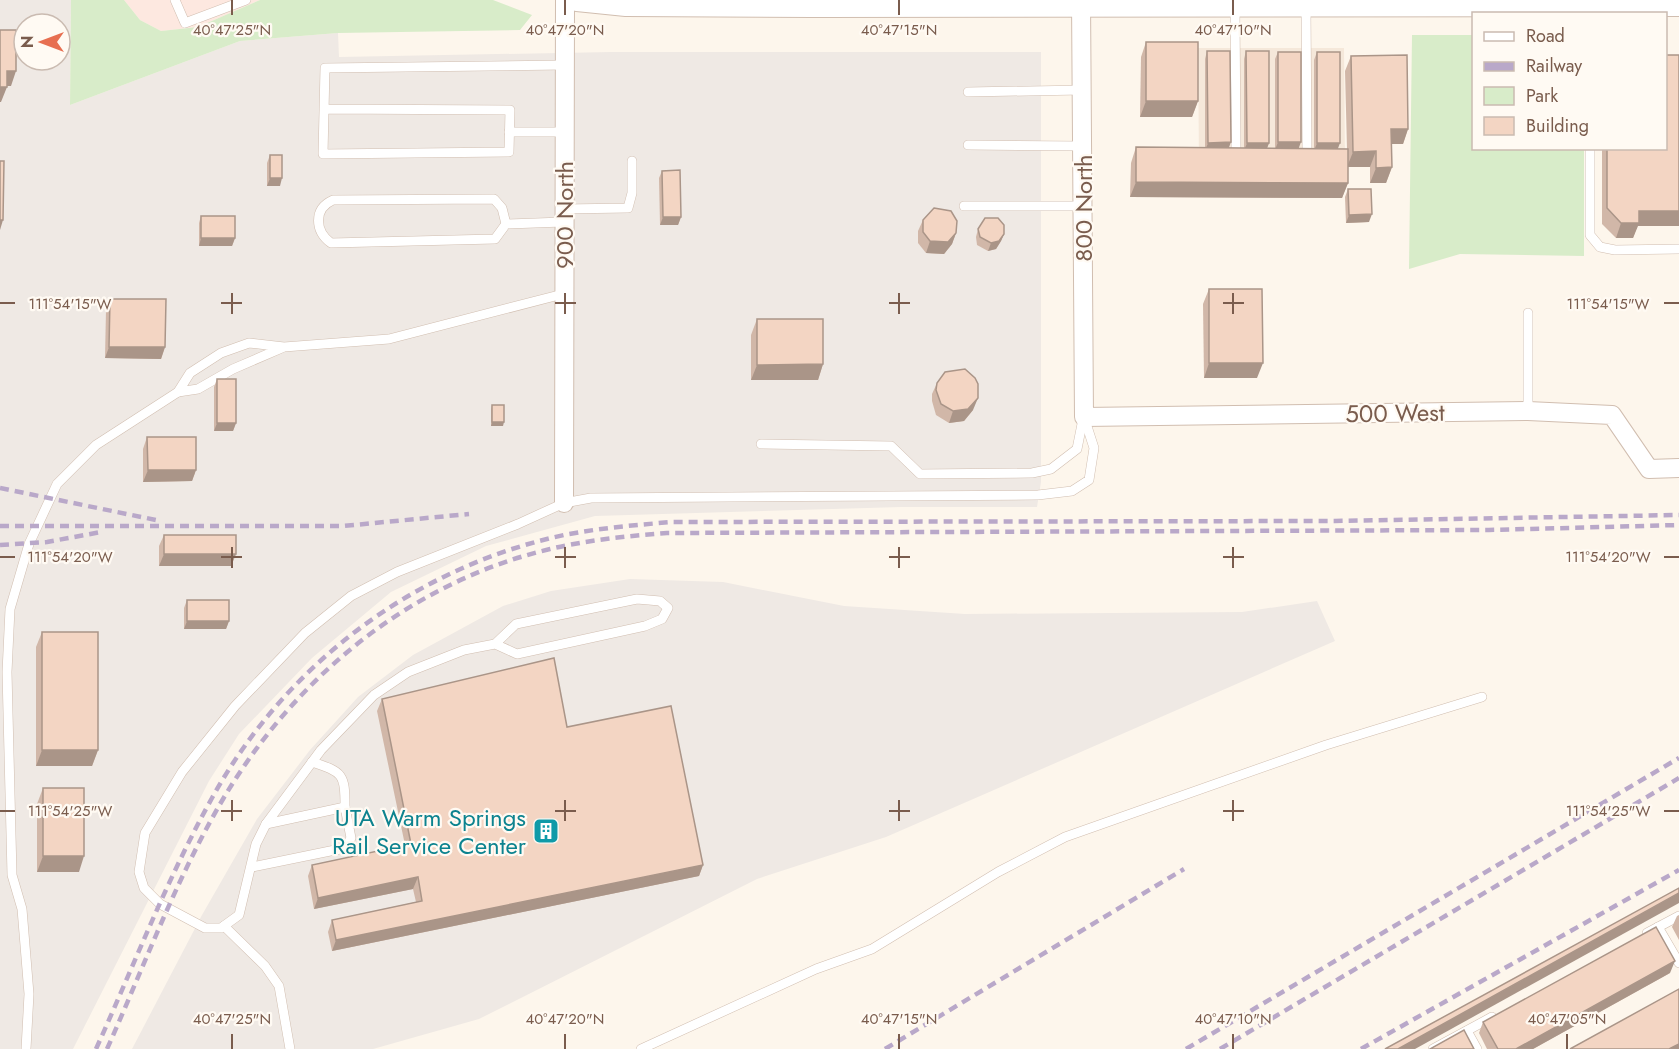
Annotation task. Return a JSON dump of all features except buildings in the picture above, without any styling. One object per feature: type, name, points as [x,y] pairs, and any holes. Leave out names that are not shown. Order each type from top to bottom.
[{"type":"street","name":"900 North","points":[[564,503],[565,0]]},
{"type":"street","points":[[577,0],[626,5],[813,3],[1082,3],[1235,6],[1341,3],[1679,5]]},
{"type":"street","name":"800 North","points":[[1082,3],[1084,417]]},
{"type":"street","name":"500 West","points":[[1084,417],[1528,411],[1612,415],[1649,469],[1679,468]]},
{"type":"lane","points":[[175,0],[185,23],[246,0]]},
{"type":"lane","points":[[1306,5],[1307,149]]},
{"type":"lane","points":[[1235,6],[1236,150]]},
{"type":"lane","points":[[324,109],[510,110],[509,152],[323,154],[324,109],[325,68],[564,65]]},
{"type":"lane","points":[[968,92],[1082,90]]},
{"type":"lane","points":[[509,132],[564,132]]},
{"type":"lane","points":[[968,145],[1083,147]]},
{"type":"lane","points":[[1590,150],[1590,235],[1600,247],[1615,250],[1679,249]]},
{"type":"lane","points":[[506,224],[502,207],[494,199],[333,200],[326,203],[318,218],[319,230],[331,243],[495,239],[506,224],[628,208],[632,193],[632,161]]},
{"type":"lane","points":[[964,206],[1083,206]]},
{"type":"lane","points":[[178,392],[190,373],[221,353],[249,343],[284,347],[389,339],[563,294]]},
{"type":"lane","points":[[1528,313],[1528,411]]},
{"type":"lane","points":[[26,1049],[29,994],[23,920],[12,875],[7,672],[10,609],[29,543],[57,484],[96,445],[178,392],[198,388],[233,369],[284,347]]},
{"type":"lane","points":[[761,444],[891,446],[920,474],[1032,473],[1051,469],[1077,449],[1084,417]]},
{"type":"lane","points":[[495,644],[517,654],[645,626],[662,619],[668,608],[660,601],[637,599],[516,624],[495,644],[464,650],[408,672],[374,695],[312,762],[266,824],[256,844],[238,915],[221,928],[205,928],[160,904],[144,888],[139,872],[145,833],[182,772],[235,706],[305,633],[351,596],[397,572],[518,524],[564,503],[591,498],[1038,495],[1072,491],[1089,480],[1094,448],[1084,417]]},
{"type":"lane","points":[[641,1049],[816,969],[872,949],[998,872],[1065,837],[1326,745],[1482,697]]},
{"type":"lane","points":[[252,867],[340,849],[347,845],[351,838],[342,776],[338,770],[312,762]]},
{"type":"lane","points":[[266,824],[345,807]]},
{"type":"lane","points":[[1633,940],[1679,916]]},
{"type":"lane","points":[[224,926],[265,966],[279,986],[290,1049]]},
{"type":"lane","points":[[1658,927],[1679,963]]},
{"type":"lane","points":[[1433,1049],[1498,1014]]},
{"type":"lane","points":[[1467,1031],[1477,1049]]},
{"type":"shaded area","points":[[0,0],[71,0],[71,12],[12,12],[12,72],[70,72],[70,105],[240,41],[338,33],[339,57],[611,52],[1041,52],[1041,482],[1037,507],[901,507],[595,516],[486,546],[391,592],[312,658],[239,734],[209,781],[73,1049],[0,1049]]},
{"type":"shaded area","points":[[124,0],[260,0],[198,27],[161,31],[140,20]]},
{"type":"shaded area","points":[[1198,48],[1344,48],[1345,163],[1199,163]]},
{"type":"shaded area","points":[[630,579],[723,582],[844,606],[965,614],[1242,612],[1317,601],[1335,641],[886,837],[757,879],[479,1019],[373,1049],[132,1049],[202,915],[257,819],[310,750],[358,697],[413,655],[503,606],[551,591]]},
{"type":"green space","points":[[71,0],[124,0],[140,20],[161,31],[198,27],[260,0],[493,0],[532,15],[520,30],[338,33],[240,41],[70,105]]},
{"type":"green space","points":[[1412,35],[1472,35],[1472,150],[1584,150],[1584,256],[1460,254],[1409,269]]},
{"type":"railway","points":[[0,488],[156,520]]},
{"type":"railway","points":[[0,526],[343,526],[469,514]]},
{"type":"railway","points":[[96,1049],[166,891],[212,798],[242,750],[277,705],[317,664],[360,628],[407,597],[457,571],[509,550],[564,535],[672,522],[1335,521],[1679,515]]},
{"type":"railway","points":[[107,1049],[192,856],[226,794],[255,750],[324,672],[364,639],[406,609],[451,584],[499,564],[579,543],[667,533],[1489,530],[1679,525]]},
{"type":"railway","points":[[0,545],[47,542],[101,532]]},
{"type":"railway","points":[[1186,1049],[1679,758]]},
{"type":"railway","points":[[1220,1049],[1679,778]]},
{"type":"railway","points":[[885,1049],[1184,869]]},
{"type":"railway","points":[[1361,1049],[1679,870]]},
{"type":"place","name":"UTA Warm Springs Rail Service Center","points":[[546,831]]}]
